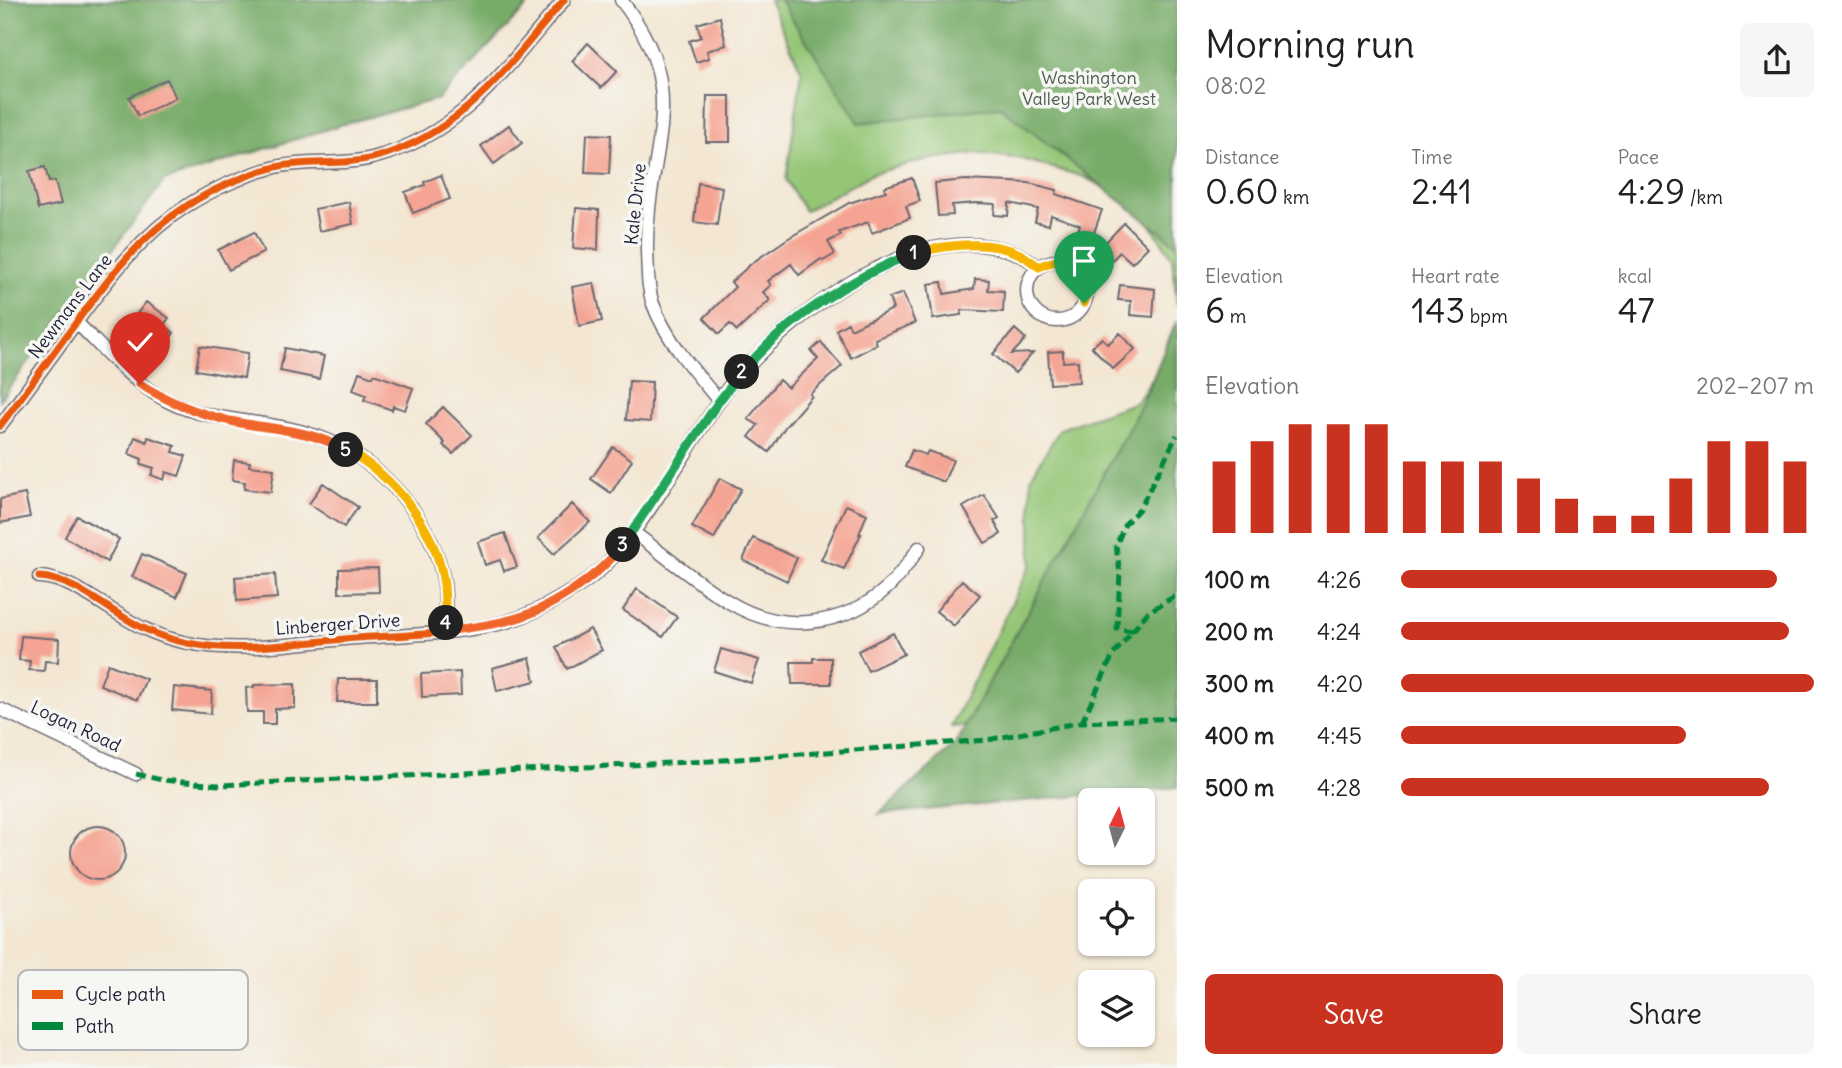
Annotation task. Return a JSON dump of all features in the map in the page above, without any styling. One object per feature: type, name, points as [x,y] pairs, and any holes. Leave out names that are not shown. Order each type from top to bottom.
[{"type":"street","name":"Newmans Lane","points":[[0,426],[127,257],[188,205],[223,187],[276,167],[374,158],[405,147],[455,119],[479,99],[564,0]]},
{"type":"street","name":"Kale Drive","points":[[621,0],[644,32],[656,60],[663,92],[663,123],[647,233],[648,283],[653,303],[679,352],[719,401]]},
{"type":"street","name":"Linberger Drive","points":[[39,577],[61,580],[142,628],[189,644],[230,648],[446,631],[508,621],[547,605],[611,560],[719,401],[746,367],[797,319],[831,295],[884,264],[915,252],[953,246],[1000,248],[1019,254],[1039,267]]},
{"type":"street","points":[[1058,260],[1076,267],[1083,275],[1087,294],[1079,312],[1061,321],[1051,320],[1034,311],[1027,293],[1032,274],[1039,267],[1058,260]]},
{"type":"street","points":[[76,322],[140,384],[162,398],[230,421],[303,432],[365,460],[413,510],[426,533],[438,559],[444,584],[446,631]]},
{"type":"street","points":[[633,531],[730,603],[758,615],[783,621],[811,623],[839,618],[865,604],[888,587],[919,548]]},
{"type":"street","name":"Logan Road","points":[[0,709],[136,774]]},
{"type":"green space","points":[[0,0],[533,0],[438,99],[347,123],[164,181],[0,400]]},
{"type":"green space","name":"Washington Valley Park West","points":[[769,0],[1177,0],[1177,305],[1172,258],[1138,205],[1084,177],[1022,159],[976,153],[924,160],[872,174],[805,211],[786,180],[802,72]]},
{"type":"green space","name":"Washington Valley Park West","points":[[780,0],[1177,0],[1177,245],[1000,107],[859,123]]},
{"type":"green space","points":[[1177,320],[1177,787],[1078,788],[1078,796],[879,814],[955,745],[1143,402]]},
{"type":"green space","points":[[1177,341],[1024,722],[951,727],[1031,564],[1031,477],[1060,429],[1137,402]]},
{"type":"building","points":[[720,17],[726,45],[707,51],[709,58],[696,62],[689,41],[701,37],[697,24]]},
{"type":"building","points":[[588,43],[617,71],[601,88],[572,61]]},
{"type":"building","points":[[167,79],[176,98],[138,116],[129,97]]},
{"type":"building","points":[[707,96],[730,96],[730,142],[706,142]]},
{"type":"building","points":[[509,125],[522,143],[494,164],[481,146]]},
{"type":"building","points":[[587,134],[611,135],[609,174],[585,173]]},
{"type":"building","points":[[45,167],[49,182],[55,181],[61,204],[38,209],[29,171]]},
{"type":"building","points":[[441,175],[450,199],[413,213],[405,192],[425,185],[424,182]]},
{"type":"building","points":[[912,178],[920,201],[906,206],[910,218],[872,233],[868,222],[839,232],[841,235],[828,242],[835,254],[823,261],[821,259],[799,275],[791,264],[768,281],[771,285],[763,292],[770,300],[737,331],[730,324],[719,334],[704,318],[735,287],[731,282],[752,263],[787,239],[849,203],[886,191],[884,187]]},
{"type":"building","points":[[966,180],[1029,183],[1057,190],[1056,194],[1102,210],[1091,241],[1076,236],[1080,225],[1051,215],[1049,225],[1035,222],[1038,209],[1009,203],[1008,216],[994,215],[995,204],[976,203],[952,205],[953,215],[938,216],[935,183]]},
{"type":"building","points":[[698,183],[722,187],[717,225],[694,222]]},
{"type":"building","points":[[349,202],[353,224],[319,231],[315,209]]},
{"type":"building","points":[[576,208],[599,210],[598,250],[573,248]]},
{"type":"building","points":[[1124,223],[1148,247],[1132,263],[1120,252],[1111,261],[1099,249]]},
{"type":"building","points":[[254,232],[264,252],[229,270],[218,250]]},
{"type":"building","points":[[975,279],[989,280],[988,290],[1004,291],[1003,312],[961,310],[961,315],[933,319],[928,284],[942,282],[944,294],[974,289]]},
{"type":"building","points":[[594,283],[602,321],[579,326],[572,287]]},
{"type":"building","points":[[1120,285],[1155,289],[1153,317],[1130,315],[1131,301],[1118,300]]},
{"type":"building","points":[[903,293],[915,323],[875,339],[877,344],[851,358],[836,330],[848,323],[851,329],[893,309],[889,298]]},
{"type":"building","points":[[146,302],[169,318],[164,325],[174,333],[162,349],[148,340],[152,335],[132,320]]},
{"type":"building","points":[[1015,329],[1026,339],[1012,354],[1033,353],[1015,373],[993,354]]},
{"type":"building","points":[[1120,333],[1135,349],[1113,369],[1092,347],[1102,338],[1108,344]]},
{"type":"building","points":[[821,342],[842,366],[810,394],[812,396],[785,427],[769,452],[749,437],[758,425],[748,419],[779,380],[788,388],[818,359],[811,351]]},
{"type":"building","points":[[200,346],[248,353],[244,378],[196,370]]},
{"type":"building","points":[[285,348],[324,356],[319,379],[280,371]]},
{"type":"building","points":[[1063,351],[1063,362],[1078,361],[1079,382],[1050,384],[1048,352]]},
{"type":"building","points":[[359,372],[373,377],[374,374],[413,388],[405,410],[393,406],[392,410],[364,400],[366,395],[353,390]]},
{"type":"building","points":[[629,381],[652,382],[650,422],[626,420]]},
{"type":"building","points":[[443,407],[472,435],[453,454],[426,424]]},
{"type":"building","points":[[135,437],[147,442],[148,437],[175,446],[173,452],[186,456],[179,476],[166,472],[164,480],[151,475],[154,468],[141,464],[142,459],[129,454]]},
{"type":"building","points":[[613,447],[632,460],[611,493],[591,479]]},
{"type":"building","points":[[912,450],[926,455],[928,451],[953,460],[944,482],[905,467]]},
{"type":"building","points":[[234,460],[250,462],[249,466],[274,469],[271,492],[244,489],[245,482],[232,480]]},
{"type":"building","points":[[720,478],[741,489],[714,539],[692,527]]},
{"type":"building","points":[[323,483],[358,507],[344,527],[309,504]]},
{"type":"building","points":[[25,494],[30,517],[0,523],[0,499]]},
{"type":"building","points":[[984,495],[999,518],[994,521],[1001,534],[985,543],[963,507]]},
{"type":"building","points":[[572,504],[590,522],[554,554],[538,538]]},
{"type":"building","points":[[846,505],[867,514],[861,534],[844,569],[821,560]]},
{"type":"building","points":[[77,516],[119,539],[107,562],[65,537]]},
{"type":"building","points":[[505,533],[517,567],[504,571],[500,560],[485,565],[478,542]]},
{"type":"building","points":[[753,538],[797,558],[787,581],[743,560]]},
{"type":"building","points":[[142,554],[187,573],[177,597],[132,577]]},
{"type":"building","points":[[378,568],[379,592],[339,593],[339,569]]},
{"type":"building","points":[[275,574],[277,598],[237,601],[235,577]]},
{"type":"building","points":[[962,580],[980,595],[954,626],[936,611]]},
{"type":"building","points":[[637,589],[677,617],[663,637],[623,610]]},
{"type":"building","points":[[590,629],[602,650],[567,669],[556,647]]},
{"type":"building","points":[[893,633],[904,654],[868,671],[858,651]]},
{"type":"building","points":[[21,636],[59,639],[58,662],[45,661],[44,671],[29,670],[30,661],[19,660]]},
{"type":"building","points":[[721,649],[759,660],[751,683],[714,671]]},
{"type":"building","points":[[530,658],[535,681],[497,691],[492,668]]},
{"type":"building","points":[[813,658],[831,658],[831,684],[792,684],[791,662],[813,662]]},
{"type":"building","points":[[108,664],[146,679],[137,700],[100,685]]},
{"type":"building","points":[[460,672],[461,695],[422,697],[421,674]]},
{"type":"building","points":[[338,679],[377,679],[377,702],[337,702]]},
{"type":"building","points":[[295,684],[295,708],[275,709],[275,724],[263,724],[263,712],[247,712],[246,688],[254,685]]},
{"type":"building","points":[[174,687],[212,691],[211,714],[172,710]]},
{"type":"building","points":[[98,826],[117,834],[125,853],[117,872],[98,880],[79,872],[71,853],[79,834]]},
{"type":"marked path","points":[[1133,631],[1117,629],[1120,573],[1116,546],[1125,524],[1140,508],[1177,435]]},
{"type":"marked path","points":[[1082,722],[1113,655],[1148,612],[1177,595]]},
{"type":"marked path","points":[[136,774],[162,780],[218,785],[710,761],[987,740],[1082,722],[1177,718]]},
{"type":"cycle path","points":[[0,426],[111,277],[139,245],[170,217],[208,193],[254,174],[288,165],[364,160],[407,146],[435,131],[482,94],[564,0]]},
{"type":"cycle path","points":[[39,577],[66,583],[154,633],[208,646],[272,646],[434,633],[473,629],[509,621],[564,596],[603,568],[644,518],[728,388],[785,331],[819,303],[857,279],[896,260],[937,248],[977,245],[1016,253],[1039,267]]},
{"type":"route","points":[[140,384],[180,406],[230,421],[303,432],[365,460],[413,510],[426,533],[438,559],[444,584],[446,631],[508,621],[547,605],[598,571],[611,560],[633,531],[719,401],[746,367],[797,319],[831,295],[884,264],[915,252],[953,246],[1000,248],[1019,254],[1039,267],[1058,260],[1076,267],[1087,284],[1084,303]]}]
